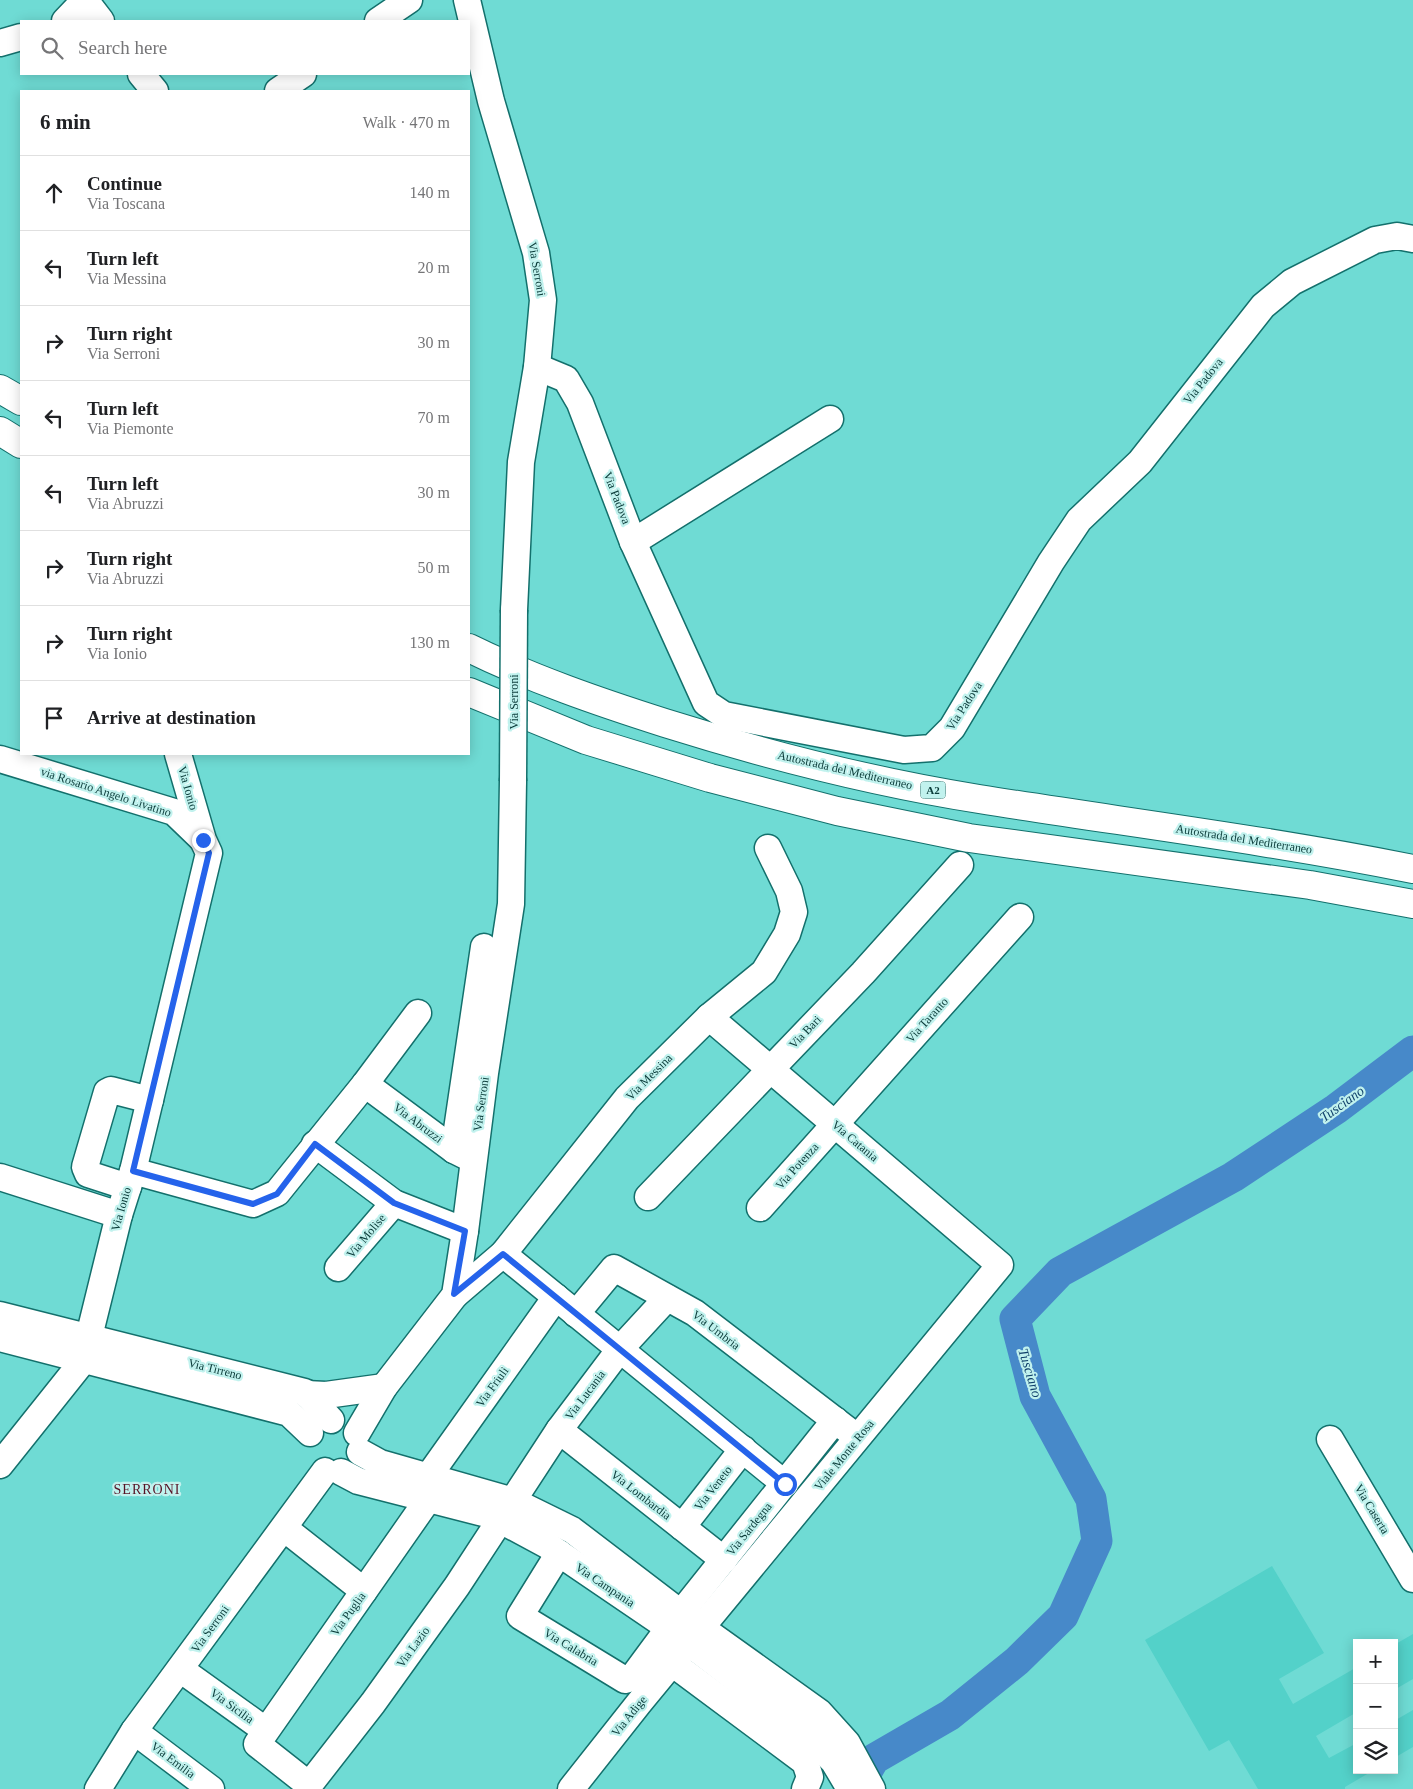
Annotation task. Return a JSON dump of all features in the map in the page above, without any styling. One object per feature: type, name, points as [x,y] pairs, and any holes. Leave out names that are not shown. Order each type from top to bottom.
[{"type":"highway","points":[[0,389],[20,400]]},
{"type":"highway","points":[[0,431],[20,443]]},
{"type":"highway","name":"Autostrada del Mediterraneo","points":[[470,648],[600,702],[721,740],[846,773],[976,798],[1314,849],[1413,869]]},
{"type":"highway","points":[[470,692],[586,740],[710,778],[837,811],[969,838],[1310,885],[1413,904]]},
{"type":"street","points":[[66,20],[85,0],[100,20]]},
{"type":"street","points":[[379,20],[409,0]]},
{"type":"street","name":"Via Serroni","points":[[98,1789],[134,1731],[284,1528],[333,1472],[352,1466],[340,1431],[370,1393],[384,1387],[454,1294],[465,1231],[464,1155],[511,904],[514,610],[522,462],[537,366],[543,300],[536,253],[491,101],[467,0]]},
{"type":"street","points":[[0,31],[20,35]]},
{"type":"street","points":[[0,43],[20,35]]},
{"type":"street","points":[[142,75],[154,90]]},
{"type":"street","points":[[279,90],[302,75]]},
{"type":"street","name":"Via Padova","points":[[537,366],[566,379],[580,403],[633,542],[706,703],[724,716],[904,750],[932,748],[952,728],[1051,562],[1079,520],[1140,462],[1263,306],[1292,282],[1375,240],[1398,236],[1413,239]]},
{"type":"street","points":[[633,542],[830,419]]},
{"type":"street","name":"Via Ionio","points":[[0,1465],[86,1349],[150,1100],[209,853],[203,840],[178,755]]},
{"type":"street","name":"via Rosario Angelo Livatino","points":[[0,759],[174,812],[203,840]]},
{"type":"street","name":"Via Messina","points":[[454,1294],[503,1254],[628,1098],[709,1017],[764,972],[787,934],[794,912],[791,898],[768,848]]},
{"type":"street","name":"Via Bari","points":[[648,1197],[863,973],[960,865]]},
{"type":"street","name":"Via Taranto","points":[[834,1124],[1020,917]]},
{"type":"street","points":[[464,1155],[484,947]]},
{"type":"street","points":[[150,1100],[111,1090],[107,1092],[86,1167],[88,1174],[130,1179],[253,1204],[277,1194],[315,1144],[365,1084],[418,1013]]},
{"type":"street","name":"Via Catania","points":[[709,1017],[1000,1265]]},
{"type":"street","name":"Via Abruzzi","points":[[365,1084],[464,1155]]},
{"type":"street","name":"Via Potenza","points":[[760,1208],[834,1124]]},
{"type":"street","points":[[315,1144],[394,1203],[465,1231]]},
{"type":"street","points":[[0,1177],[119,1215]]},
{"type":"street","name":"Via Molise","points":[[338,1268],[394,1203]]},
{"type":"street","points":[[503,1254],[785,1484]]},
{"type":"street","name":"Viale Monte Rosa","points":[[682,1635],[858,1438],[1000,1265]]},
{"type":"street","name":"Via Umbria","points":[[576,1314],[614,1268],[695,1313],[858,1438]]},
{"type":"street","name":"Via Friuli","points":[[428,1487],[556,1297]]},
{"type":"street","name":"Via Lucania","points":[[507,1510],[559,1430],[620,1349],[667,1298]]},
{"type":"street","points":[[0,1314],[86,1349]]},
{"type":"street","points":[[0,1338],[86,1349]]},
{"type":"street","name":"Via Tirreno","points":[[86,1349],[306,1394],[326,1395],[384,1387]]},
{"type":"street","name":"Via Tirreno","points":[[86,1349],[340,1431]]},
{"type":"street","points":[[306,1394],[340,1431],[307,1443],[312,1461],[333,1472]]},
{"type":"street","name":"Via Sardegna","points":[[682,1635],[724,1560],[835,1420]]},
{"type":"street","name":"Via Lombardia","points":[[559,1430],[724,1560]]},
{"type":"street","name":"Via Campania","points":[[340,1431],[380,1463],[428,1487],[572,1530],[682,1635],[805,1732],[841,1753]]},
{"type":"street","name":"Via Caserta","points":[[1330,1439],[1413,1579]]},
{"type":"street","name":"Via Veneto","points":[[682,1527],[743,1449]]},
{"type":"street","name":"Via Campania","points":[[333,1472],[358,1481],[428,1487]]},
{"type":"street","name":"Via Puglia","points":[[265,1730],[364,1591],[428,1487]]},
{"type":"street","name":"Via Campania","points":[[507,1510],[559,1553],[682,1635],[820,1712],[841,1753]]},
{"type":"street","name":"Via Lazio","points":[[308,1787],[396,1672],[457,1586],[507,1510]]},
{"type":"street","points":[[284,1528],[364,1591]]},
{"type":"street","name":"Via Calabria","points":[[559,1553],[520,1616],[625,1680],[632,1678],[682,1635]]},
{"type":"street","points":[[682,1635],[805,1762],[810,1777],[805,1789]]},
{"type":"street","name":"Via Adige","points":[[571,1789],[682,1635]]},
{"type":"street","name":"Via Sicilia","points":[[180,1669],[265,1730],[257,1744],[308,1787]]},
{"type":"street","name":"Via Emilia","points":[[134,1731],[211,1789]]},
{"type":"street","points":[[841,1753],[850,1789]]},
{"type":"street","points":[[841,1753],[872,1789]]},
{"type":"shaded area","points":[[1272,1566],[1324,1653],[1279,1679],[1293,1704],[1353,1669],[1353,1714],[1316,1736],[1329,1758],[1353,1745],[1353,1774],[1367,1774],[1345,1787],[1345,1789],[1258,1789],[1229,1740],[1209,1751],[1145,1640]]},
{"type":"shaded area","points":[[1413,1634],[1413,1679],[1398,1688],[1398,1684],[1398,1643]]},
{"type":"shaded area","points":[[1413,1710],[1413,1747],[1398,1756],[1398,1729],[1398,1719]]},
{"type":"waterway","name":"Tusciano","points":[[857,1789],[874,1759],[950,1715],[1017,1661],[1063,1616],[1097,1541],[1091,1499],[1035,1396],[1015,1319],[1060,1272],[1233,1177],[1336,1109],[1413,1051]]},
{"type":"district","name":"SERRONI","points":[[147,1489]]},
{"type":"route","points":[[203,840],[209,853],[133,1171],[160,1180],[194,1187],[253,1204],[277,1194],[315,1144],[394,1203],[465,1231],[454,1294],[503,1254],[785,1484]]}]
